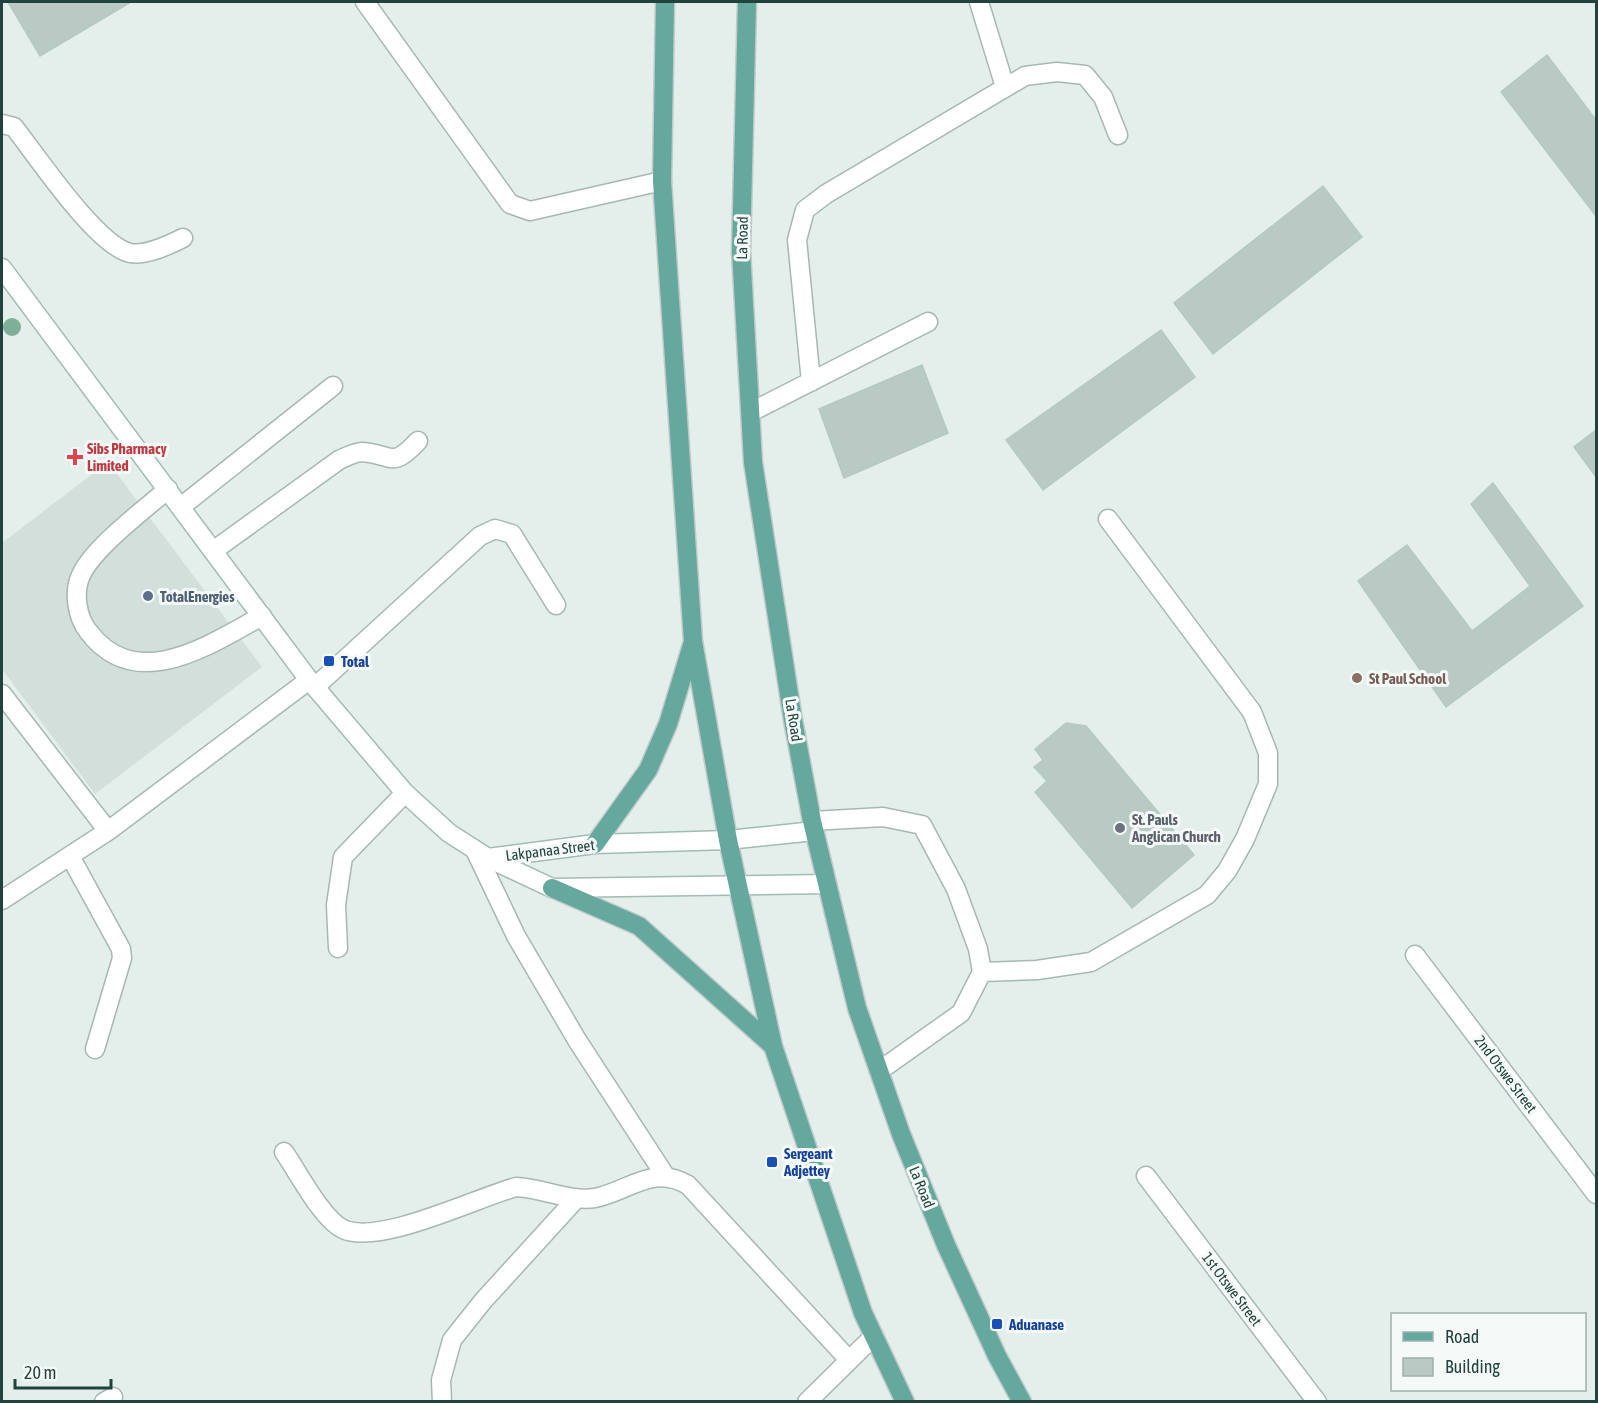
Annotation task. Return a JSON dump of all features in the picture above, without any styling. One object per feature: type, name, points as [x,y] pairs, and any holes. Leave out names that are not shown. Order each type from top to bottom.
[{"type":"main road","points":[[665,2],[662,181],[693,641],[728,840],[773,1046],[863,1313],[905,1401]]},
{"type":"main road","name":"La Road","points":[[747,2],[741,251],[753,462],[793,720],[813,826],[857,1008],[901,1134],[946,1245],[1022,1401]]},
{"type":"main road","points":[[595,844],[648,770],[668,724],[693,641]]},
{"type":"main road","points":[[552,888],[639,926],[773,1046]]},
{"type":"street","points":[[365,2],[510,204],[530,211],[662,181]]},
{"type":"street","points":[[979,2],[1005,87]]},
{"type":"street","points":[[811,382],[797,240],[805,210],[826,194],[1024,76],[1057,72],[1085,75],[1103,97],[1118,135]]},
{"type":"street","points":[[2,124],[14,127],[93,228],[112,244],[131,253],[162,248],[183,238]]},
{"type":"street","points":[[2,268],[312,683],[405,793],[448,833],[481,854],[516,936],[577,1040],[666,1176]]},
{"type":"street","points":[[751,411],[928,322]]},
{"type":"street","points":[[182,506],[333,386]]},
{"type":"street","points":[[213,551],[339,460],[360,452],[389,460],[396,459],[406,454],[418,441]]},
{"type":"street","points":[[168,489],[94,556],[80,576],[76,601],[82,624],[98,645],[115,656],[134,661],[158,662],[192,654],[262,616]]},
{"type":"street","points":[[879,1071],[961,1013],[982,972],[1037,970],[1091,962],[1207,895],[1227,871],[1245,839],[1268,784],[1268,753],[1252,712],[1108,519]]},
{"type":"street","points":[[2,900],[108,831],[312,683],[480,536],[495,530],[512,534],[556,605]]},
{"type":"street","points":[[2,694],[108,831]]},
{"type":"street","points":[[338,948],[336,905],[343,857],[405,793]]},
{"type":"street","name":"Lakpanaa Street","points":[[481,854],[595,844],[728,840],[883,817],[922,825],[956,889],[978,949],[982,972]]},
{"type":"street","name":"Lakpanaa Street","points":[[481,854],[552,888],[827,884]]},
{"type":"street","points":[[70,856],[121,949],[122,958],[95,1049]]},
{"type":"street","name":"2nd Otswe Street","points":[[1415,955],[1596,1194]]},
{"type":"street","points":[[284,1152],[328,1216],[343,1229],[366,1233],[395,1229],[516,1187],[532,1187],[576,1198],[595,1197],[654,1177],[674,1176],[688,1185],[849,1360]]},
{"type":"street","name":"1st Otswe Street","points":[[1146,1176],[1317,1401]]},
{"type":"street","points":[[442,1401],[441,1380],[452,1340],[483,1301],[576,1198]]},
{"type":"street","points":[[807,1401],[874,1336]]},
{"type":"shaded area","points":[[108,462],[262,667],[95,794],[2,669],[2,543]]},
{"type":"building","points":[[8,2],[131,2],[40,56]]},
{"type":"building","points":[[1547,55],[1596,120],[1596,216],[1501,92]]},
{"type":"building","points":[[1323,186],[1362,237],[1213,354],[1174,303]]},
{"type":"building","points":[[1161,330],[1195,377],[1043,490],[1006,440]]},
{"type":"building","points":[[922,365],[948,433],[844,478],[819,409]]},
{"type":"building","points":[[1596,430],[1596,477],[1574,447]]},
{"type":"building","points":[[1493,483],[1583,606],[1446,707],[1358,581],[1407,545],[1472,631],[1530,586],[1471,504]]},
{"type":"building","points":[[1066,723],[1086,726],[1194,855],[1132,908],[1035,792],[1047,781],[1034,767],[1043,760],[1035,749]]},
{"type":"place","name":"Sibs Pharmacy Limited","points":[[75,457]]},
{"type":"place","name":"TotalEnergies","points":[[148,596]]},
{"type":"place","name":"Total","points":[[329,661]]},
{"type":"place","name":"St Paul School","points":[[1357,678]]},
{"type":"place","name":"St. Pauls Anglican Church","points":[[1120,828]]},
{"type":"place","name":"Sergeant Adjettey","points":[[772,1162]]},
{"type":"place","name":"Aduanase","points":[[997,1324]]}]
